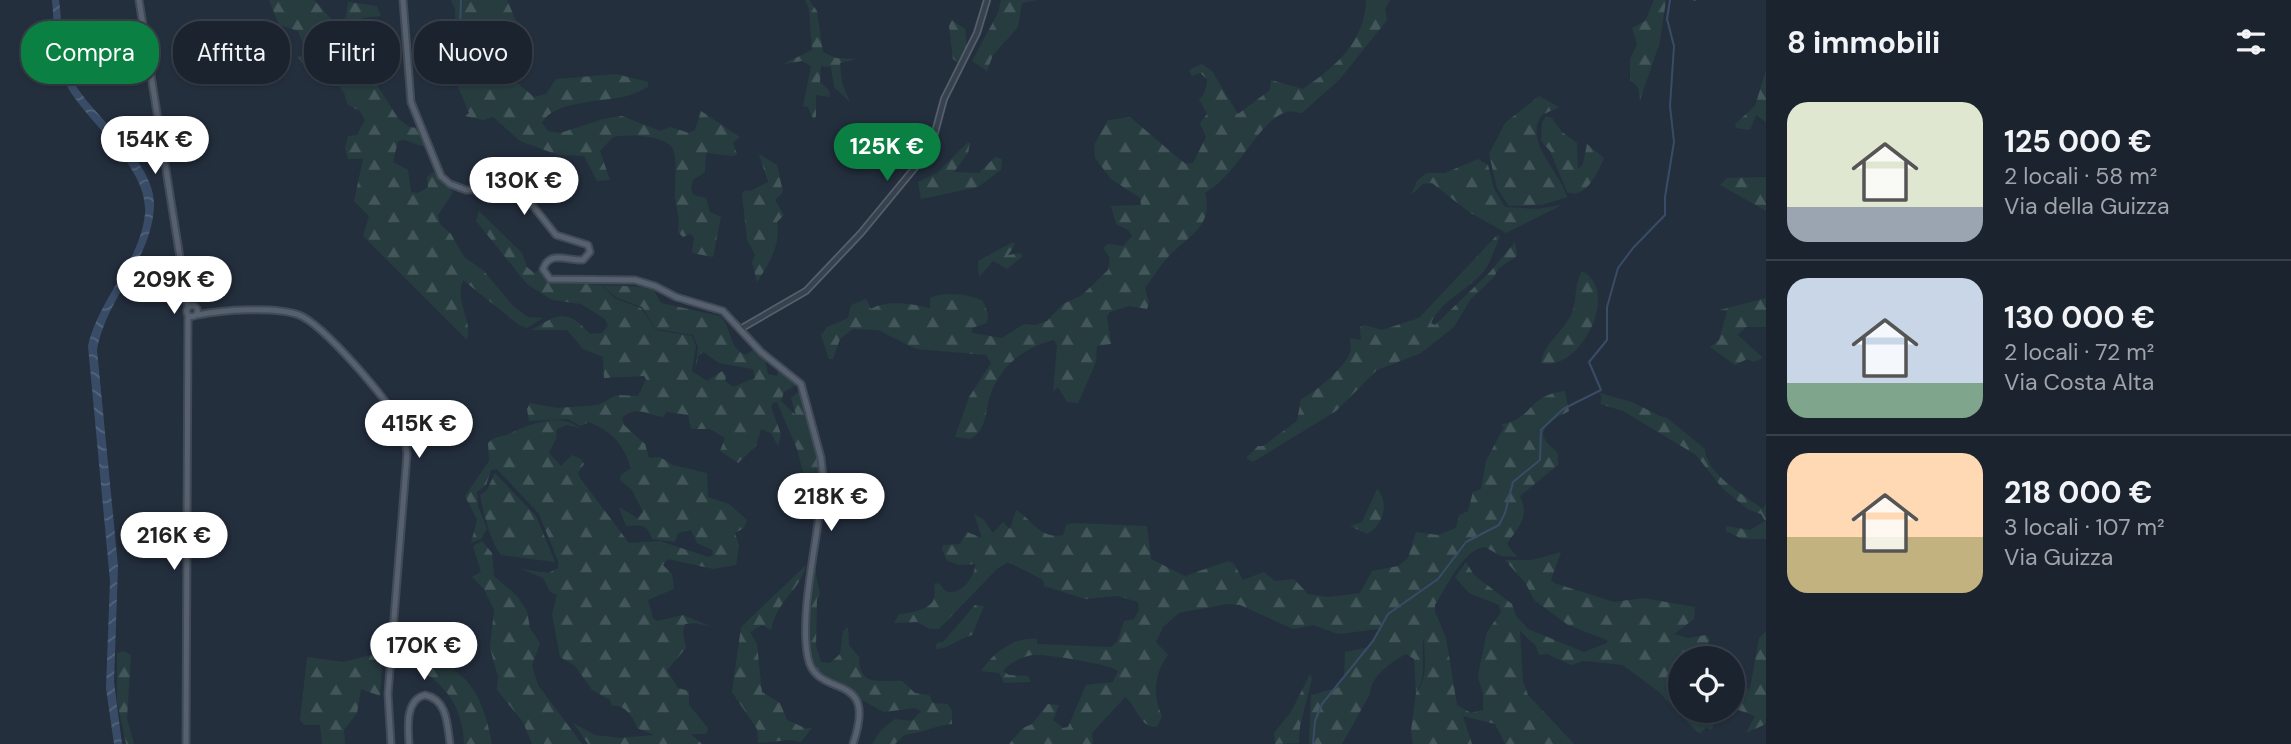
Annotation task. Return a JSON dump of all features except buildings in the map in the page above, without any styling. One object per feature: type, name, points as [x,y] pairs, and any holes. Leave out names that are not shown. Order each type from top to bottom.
[{"type":"main road","points":[[139,0],[185,293],[193,311],[188,329],[186,744]]},
{"type":"main road","points":[[402,0],[411,102],[436,169],[447,182],[466,190],[513,189],[525,196],[556,235],[588,245],[590,252],[583,260],[555,257],[546,261],[543,269],[550,279],[645,282],[676,298],[716,307],[741,328],[761,352],[796,378],[803,391],[821,458],[823,477],[807,615],[807,655],[816,673],[849,691],[857,702],[860,722],[853,744]]},
{"type":"main road","points":[[193,311],[280,311],[309,320],[324,332],[379,395],[402,431],[407,454],[388,694],[391,744]]},
{"type":"main road","points":[[409,744],[411,706],[415,699],[425,695],[438,700],[443,706],[450,744]]},
{"type":"street","points":[[741,328],[806,291],[861,233],[922,159],[934,136],[944,99],[977,33],[987,0]]},
{"type":"green space","points":[[269,0],[314,0],[333,21],[304,21],[304,46],[298,31],[290,28],[290,21],[277,21]]},
{"type":"green space","points":[[451,0],[507,0],[516,21],[455,21],[455,9]]},
{"type":"green space","points":[[805,0],[809,0],[817,11],[823,52],[836,58],[856,59],[840,63],[842,83],[850,102],[834,87],[831,67],[821,66],[820,82],[829,90],[830,97],[816,95],[816,117],[813,119],[808,107],[803,106],[811,66],[802,61],[783,64],[812,50],[809,9]]},
{"type":"green space","points":[[1001,0],[1037,0],[1022,3],[1018,27],[993,55],[987,71],[972,61],[998,13]]},
{"type":"green space","points":[[1366,0],[1390,0],[1385,9],[1387,20],[1340,79],[1302,113],[1288,111],[1276,117],[1228,174],[1205,193],[1206,213],[1200,227],[1169,256],[1145,288],[1149,303],[1147,309],[1129,306],[1110,312],[1107,317],[1111,344],[1097,346],[1096,362],[1078,403],[1067,402],[1058,387],[1053,392],[1057,346],[1054,340],[1023,353],[1000,375],[990,396],[980,431],[970,439],[955,437],[969,397],[991,363],[986,355],[916,349],[878,330],[853,329],[840,339],[833,359],[829,359],[821,335],[827,327],[848,318],[851,305],[866,299],[871,309],[892,303],[930,308],[930,298],[936,296],[956,294],[971,297],[983,301],[988,314],[987,323],[972,328],[972,333],[1002,338],[1024,324],[1035,325],[1047,321],[1063,304],[1082,295],[1108,270],[1110,258],[1103,248],[1108,244],[1123,246],[1132,236],[1128,230],[1116,224],[1111,206],[1141,205],[1140,198],[1111,179],[1095,158],[1094,145],[1108,120],[1130,117],[1186,164],[1193,163],[1206,137],[1200,123],[1207,114],[1199,99],[1203,96],[1208,80],[1200,73],[1192,76],[1189,70],[1202,64],[1212,71],[1238,114],[1270,90],[1271,80],[1303,89],[1337,62],[1354,41],[1360,29]]},
{"type":"green space","points":[[1654,0],[1666,0],[1660,42],[1640,100],[1638,87],[1630,80],[1630,59],[1637,44],[1632,28],[1645,21]]},
{"type":"green space","points":[[348,2],[377,6],[381,16],[361,18],[362,21],[340,21],[346,17]]},
{"type":"green space","points":[[952,20],[965,29],[967,49],[961,65],[953,59],[949,26]]},
{"type":"green space","points":[[1766,70],[1766,122],[1756,115],[1750,130],[1736,128],[1735,124],[1755,106]]},
{"type":"green space","points":[[616,74],[648,82],[648,87],[627,96],[568,106],[548,115],[542,123],[548,131],[560,133],[603,119],[622,116],[660,131],[671,127],[689,133],[695,130],[701,111],[740,137],[733,143],[737,154],[734,156],[706,153],[705,172],[693,180],[691,188],[693,195],[706,198],[710,212],[721,217],[713,257],[692,253],[694,237],[690,234],[683,237],[678,232],[675,161],[673,150],[666,142],[643,136],[613,137],[600,151],[610,180],[597,181],[584,156],[558,155],[520,141],[493,117],[483,120],[465,116],[469,113],[457,84],[519,84],[534,97],[546,94],[556,79]]},
{"type":"green space","points":[[337,84],[378,84],[398,118],[409,127],[418,128],[425,147],[404,140],[398,141],[393,162],[408,170],[411,192],[418,193],[428,187],[427,177],[433,172],[453,192],[438,215],[440,224],[451,234],[464,257],[483,270],[514,307],[528,317],[543,318],[527,328],[519,325],[463,280],[461,296],[468,325],[467,340],[363,236],[369,216],[354,201],[363,159],[348,159],[345,148],[348,136],[357,135],[365,120],[360,111],[348,105]]},
{"type":"green space","points":[[1539,96],[1559,107],[1542,115],[1537,125],[1537,135],[1567,197],[1542,205],[1509,206],[1497,188],[1489,154],[1505,123]]},
{"type":"green space","points":[[1546,117],[1552,118],[1562,132],[1577,143],[1578,169],[1583,164],[1587,144],[1604,158],[1590,183],[1580,192],[1567,192],[1550,151],[1541,141],[1542,122]]},
{"type":"green space","points":[[970,143],[968,153],[954,172],[979,173],[995,157],[1002,159],[1001,170],[978,187],[921,199],[918,182],[937,173]]},
{"type":"green space","points":[[759,154],[777,165],[783,192],[775,200],[784,215],[777,222],[777,239],[773,254],[757,282],[752,262],[755,255],[747,240],[742,194],[745,190],[750,191],[768,182]]},
{"type":"green space","points":[[1478,159],[1488,165],[1494,189],[1505,207],[1537,209],[1562,205],[1506,233],[1469,212],[1432,183],[1423,184],[1411,195],[1417,181],[1426,173],[1445,173]]},
{"type":"green space","points":[[1766,177],[1766,211],[1720,185],[1727,178]]},
{"type":"green space","points":[[479,211],[522,253],[527,267],[534,273],[542,268],[543,276],[548,282],[601,285],[616,299],[641,308],[656,330],[692,336],[696,346],[692,371],[707,381],[722,371],[726,376],[725,381],[733,387],[755,378],[753,369],[719,363],[703,352],[698,356],[695,372],[698,347],[693,335],[656,329],[642,307],[617,298],[602,285],[647,287],[653,289],[661,303],[720,316],[740,352],[746,355],[753,350],[765,360],[768,374],[777,376],[779,369],[798,384],[784,392],[781,401],[796,415],[791,398],[798,392],[802,395],[820,468],[818,519],[814,515],[797,449],[777,402],[771,407],[781,434],[778,446],[771,433],[761,429],[756,446],[738,463],[720,451],[725,438],[710,429],[691,429],[688,415],[667,412],[663,417],[636,411],[622,418],[624,425],[645,444],[649,458],[660,457],[673,465],[707,473],[708,497],[729,504],[747,520],[744,528],[735,533],[739,545],[736,565],[713,569],[668,559],[663,565],[672,574],[674,589],[648,600],[653,618],[657,621],[683,615],[712,627],[696,623],[685,624],[683,632],[686,648],[667,670],[678,688],[689,691],[689,705],[708,728],[706,734],[691,734],[702,744],[588,744],[573,723],[595,735],[620,738],[654,735],[637,728],[628,712],[612,706],[610,700],[592,690],[575,666],[560,657],[552,614],[557,595],[550,592],[543,578],[521,569],[548,573],[558,568],[558,561],[539,514],[497,469],[491,470],[486,485],[477,492],[478,506],[487,529],[481,539],[471,543],[477,520],[465,496],[489,461],[488,443],[526,427],[554,420],[572,423],[580,428],[567,425],[557,429],[556,439],[549,453],[561,466],[572,455],[581,459],[584,464],[578,473],[580,478],[629,543],[660,541],[708,557],[713,555],[712,550],[697,543],[691,530],[678,533],[675,542],[652,539],[648,530],[642,526],[626,526],[619,507],[637,518],[643,512],[632,490],[620,480],[621,475],[631,468],[624,452],[605,430],[589,422],[581,426],[568,419],[529,421],[527,409],[530,403],[557,408],[598,405],[617,395],[638,396],[646,379],[644,376],[604,378],[603,357],[583,349],[567,330],[531,330],[561,316],[574,320],[590,334],[602,333],[608,326],[605,319],[581,304],[552,300],[527,284],[476,221]]},
{"type":"green space","points":[[1497,235],[1500,236],[1486,268],[1477,279],[1441,308],[1431,323],[1435,325],[1490,272],[1515,242],[1517,256],[1499,268],[1494,277],[1470,300],[1454,327],[1421,353],[1377,370],[1336,411],[1253,462],[1246,458],[1258,446],[1263,446],[1297,421],[1301,399],[1322,385],[1344,363],[1351,349],[1350,338],[1361,340],[1360,327],[1365,325],[1382,330],[1419,318]]},
{"type":"green space","points":[[1013,242],[1015,245],[1008,255],[1020,253],[1023,256],[1007,269],[993,261],[979,277],[978,261]]},
{"type":"green space","points":[[1582,271],[1593,281],[1598,296],[1597,312],[1591,329],[1569,356],[1555,363],[1541,363],[1546,349],[1571,315]]},
{"type":"green space","points":[[1766,298],[1766,327],[1746,327],[1738,335],[1763,358],[1754,362],[1747,359],[1735,365],[1710,347],[1719,340],[1727,311],[1720,310]]},
{"type":"green space","points":[[1565,391],[1569,411],[1546,426],[1544,431],[1546,441],[1558,454],[1558,465],[1520,496],[1523,516],[1507,544],[1517,557],[1501,556],[1485,547],[1477,549],[1456,570],[1435,605],[1435,612],[1446,638],[1457,705],[1471,713],[1483,710],[1483,693],[1478,678],[1480,665],[1487,632],[1501,612],[1499,605],[1469,593],[1455,577],[1466,562],[1474,575],[1512,604],[1516,616],[1528,629],[1584,652],[1607,643],[1607,640],[1568,625],[1534,600],[1526,584],[1505,560],[1532,560],[1561,552],[1551,580],[1554,583],[1614,602],[1643,598],[1695,607],[1694,619],[1674,634],[1688,638],[1706,635],[1710,640],[1707,646],[1668,646],[1668,701],[1623,665],[1584,661],[1571,665],[1547,654],[1539,655],[1536,646],[1520,631],[1523,681],[1528,695],[1574,744],[1505,744],[1495,724],[1463,716],[1472,744],[1413,744],[1411,731],[1416,692],[1424,674],[1424,637],[1423,673],[1416,691],[1414,659],[1406,654],[1388,665],[1374,681],[1370,694],[1342,744],[1309,744],[1311,695],[1337,688],[1344,679],[1345,652],[1369,647],[1379,629],[1338,634],[1313,625],[1293,629],[1240,605],[1227,604],[1179,613],[1163,627],[1156,642],[1168,655],[1157,677],[1157,700],[1162,716],[1157,727],[1146,724],[1125,697],[1092,733],[1093,744],[1009,744],[1023,728],[1032,724],[1048,704],[1059,705],[1053,720],[1063,728],[1068,727],[1086,685],[1113,682],[1118,671],[1102,665],[1032,655],[1016,661],[1003,671],[1009,675],[1028,676],[1031,682],[1004,683],[999,673],[981,671],[991,658],[1012,643],[1028,639],[1037,639],[1037,644],[1111,647],[1117,642],[1124,621],[1134,619],[1139,610],[1138,602],[1118,596],[1085,599],[1044,586],[1043,580],[1008,562],[997,569],[939,629],[930,629],[917,622],[894,623],[899,614],[917,611],[930,604],[934,599],[935,583],[944,590],[954,592],[967,583],[975,564],[960,565],[947,561],[942,549],[943,545],[960,544],[967,532],[982,538],[974,514],[984,520],[993,533],[1003,522],[1010,529],[1016,510],[1042,532],[1055,536],[1063,535],[1066,525],[1072,523],[1147,526],[1151,559],[1185,576],[1228,561],[1234,564],[1243,580],[1264,572],[1275,581],[1294,579],[1308,594],[1328,597],[1360,593],[1372,571],[1398,566],[1408,558],[1416,532],[1438,535],[1456,528],[1459,515],[1468,511],[1473,492],[1481,489],[1486,461],[1504,427],[1501,424],[1519,418],[1536,402],[1553,393]]},
{"type":"green space","points":[[1599,393],[1632,402],[1660,416],[1651,414],[1667,418],[1705,449],[1712,467],[1727,483],[1763,509],[1766,504],[1766,539],[1742,539],[1726,531],[1726,526],[1750,530],[1765,521],[1761,514],[1749,510],[1723,489],[1696,455],[1623,411],[1600,404],[1602,397]]},
{"type":"green space","points":[[495,473],[536,516],[555,562],[501,555],[491,535],[480,495],[487,490]]},
{"type":"green space","points":[[1377,489],[1383,500],[1383,513],[1381,520],[1367,534],[1350,526],[1362,522]]},
{"type":"green space","points":[[482,541],[492,553],[494,576],[517,596],[527,611],[530,628],[540,643],[532,666],[538,685],[582,744],[532,744],[523,722],[497,690],[498,677],[490,648],[494,610],[484,589],[472,577],[481,572],[473,546]]},
{"type":"green space","points":[[806,565],[799,582],[774,619],[771,630],[762,625],[750,632],[757,644],[762,692],[780,703],[787,720],[805,728],[812,728],[801,742],[790,740],[758,743],[757,729],[732,692],[741,627]]},
{"type":"green space","points":[[815,569],[820,595],[817,599],[816,646],[821,662],[830,663],[840,654],[843,631],[848,627],[849,645],[859,657],[860,667],[867,678],[902,681],[915,693],[929,695],[933,703],[948,704],[952,711],[952,724],[904,735],[895,744],[872,744],[881,730],[895,719],[912,721],[921,711],[915,708],[884,712],[825,680],[815,671],[810,657],[809,628]]},
{"type":"green space","points":[[975,605],[984,606],[972,635],[944,648],[935,649],[937,643],[943,642]]},
{"type":"green space","points":[[1766,631],[1766,724],[1746,733],[1755,716],[1745,712],[1745,688],[1750,689],[1759,638]]},
{"type":"green space","points":[[124,651],[131,655],[127,719],[134,744],[126,744],[117,701],[117,653]]},
{"type":"green space","points":[[383,652],[380,696],[361,689],[357,713],[344,730],[345,744],[322,744],[320,725],[304,725],[300,720],[307,657],[343,662]]},
{"type":"green space","points":[[411,654],[447,667],[469,683],[484,712],[492,744],[464,744],[458,713],[443,689],[421,670],[392,658],[392,655]]},
{"type":"green space","points":[[1310,674],[1312,679],[1300,726],[1299,743],[1275,744],[1274,733],[1291,712]]},
{"type":"green space","points":[[1688,723],[1715,723],[1711,730],[1706,727],[1701,733]]},
{"type":"water","points":[[52,0],[59,0],[61,21],[54,21]]},
{"type":"water","points":[[66,84],[75,84],[134,156],[152,190],[154,207],[145,245],[109,313],[97,350],[118,566],[114,682],[122,744],[114,744],[106,688],[110,581],[88,346],[101,312],[136,248],[145,214],[144,196],[127,162],[75,99]]},
{"type":"waterway","points":[[460,21],[461,0]]},
{"type":"waterway","points":[[1313,744],[1315,721],[1322,704],[1373,641],[1388,614],[1438,579],[1466,542],[1499,525],[1513,482],[1540,460],[1541,430],[1563,409],[1601,390],[1589,362],[1607,340],[1607,307],[1618,268],[1665,215],[1665,197],[1674,142],[1670,106],[1674,46],[1667,19],[1670,0]]}]
